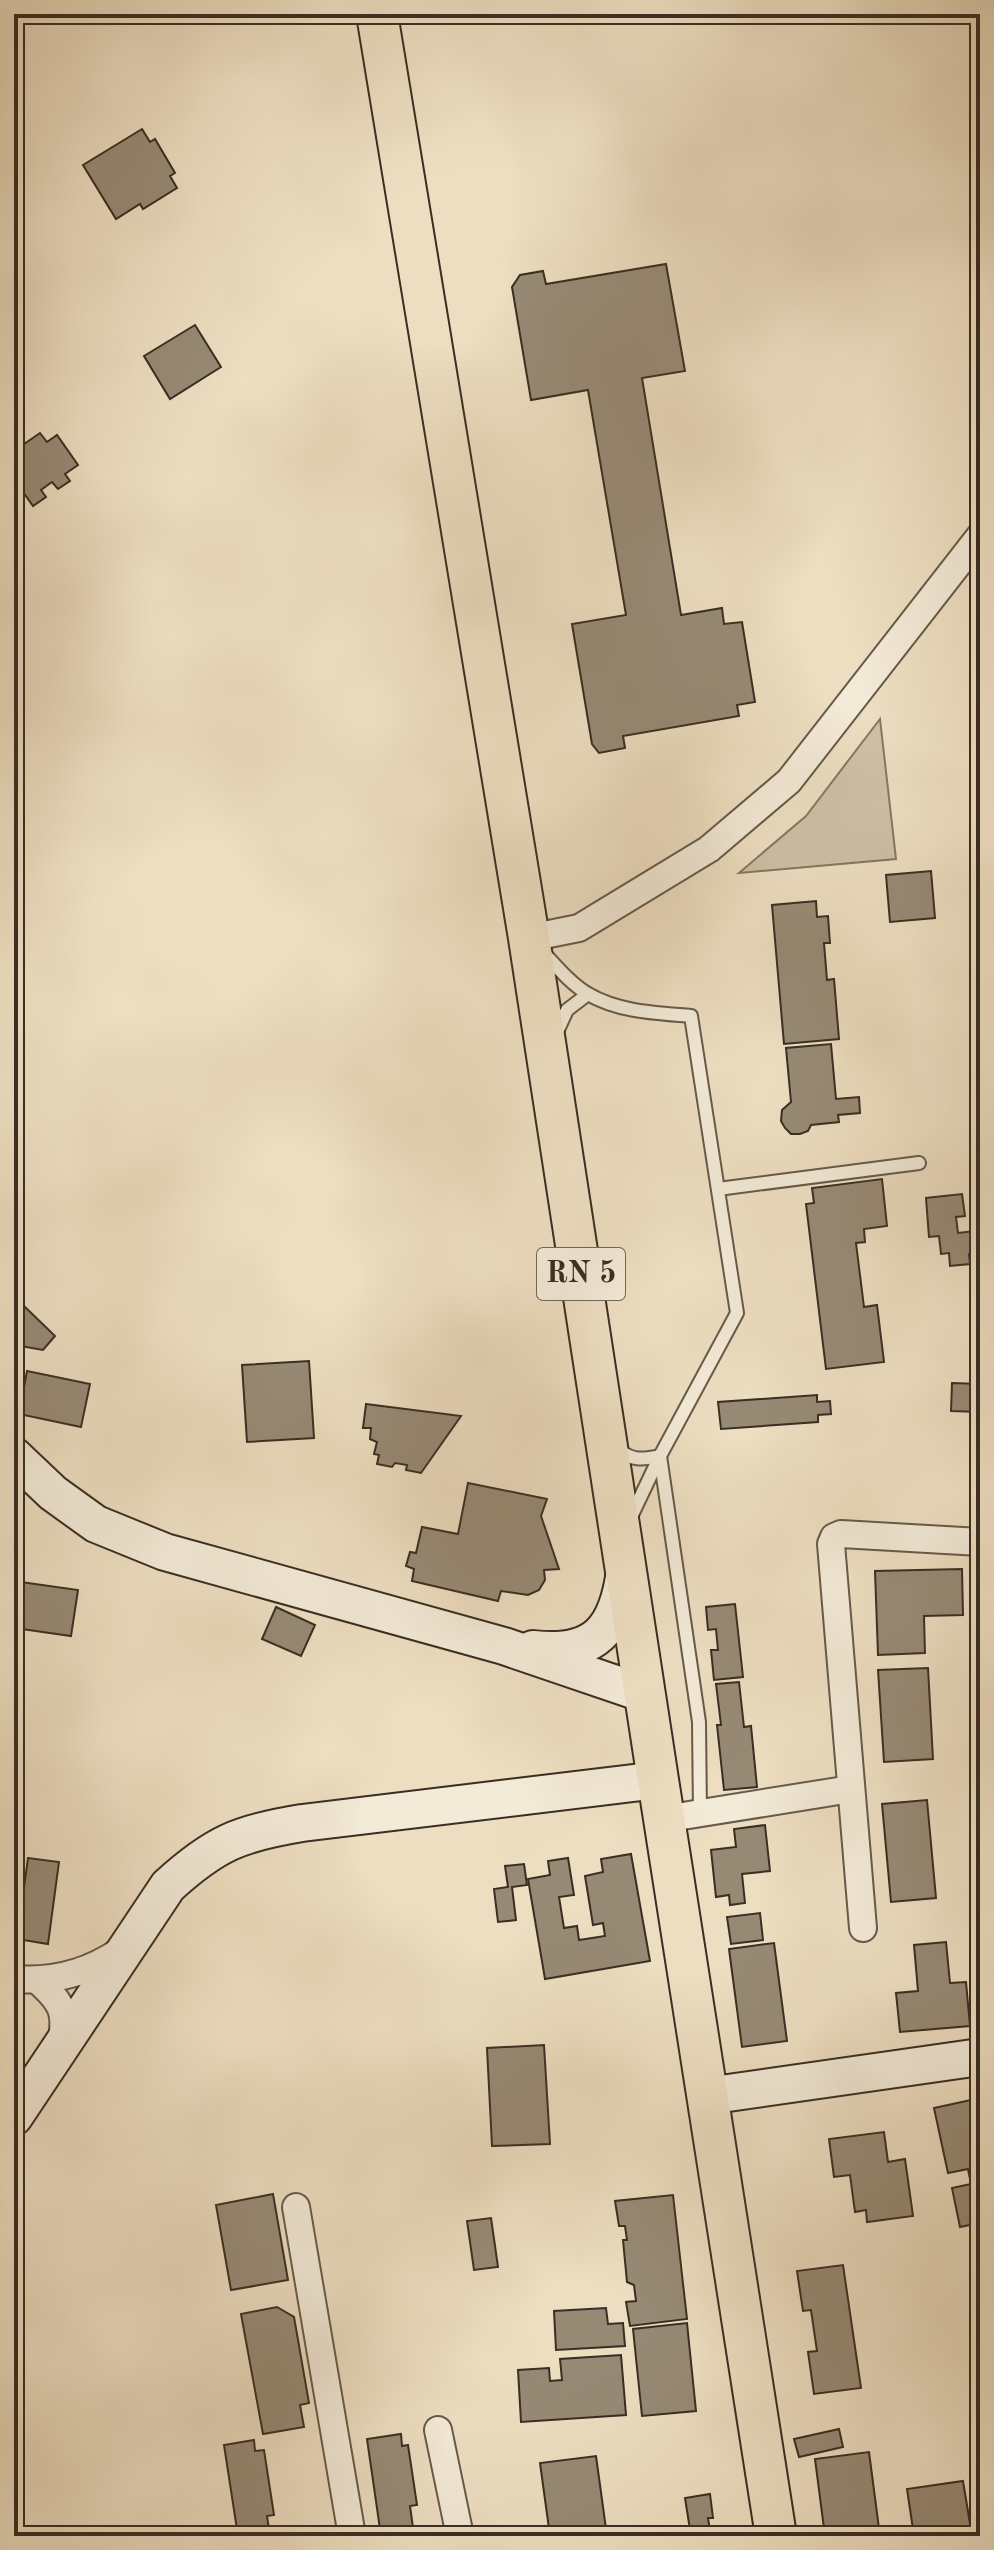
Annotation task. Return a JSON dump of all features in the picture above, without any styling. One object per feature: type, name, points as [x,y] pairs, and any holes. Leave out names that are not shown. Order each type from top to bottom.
[{"type":"main road","name":"RN 5","points":[[377,14],[529,938],[658,1780],[682,1816],[707,2096],[776,2536]]},
{"type":"street","points":[[529,938],[579,928],[709,849],[789,781],[980,536]]},
{"type":"street","points":[[14,1456],[53,1493],[96,1524],[165,1552],[504,1646],[645,1694]]},
{"type":"street","points":[[863,1928],[831,1544],[834,1537],[841,1534],[980,1542]]},
{"type":"street","points":[[504,1646],[573,1650],[597,1638],[611,1620],[622,1593],[623,1551]]},
{"type":"street","points":[[14,2117],[168,1886],[198,1859],[225,1843],[255,1831],[658,1780]]},
{"type":"street","points":[[682,1816],[851,1789]]},
{"type":"street","points":[[26,1980],[73,1975],[100,1965],[131,1943]]},
{"type":"street","points":[[26,1980],[54,1995],[61,2007],[64,2028],[59,2051]]},
{"type":"street","points":[[707,2096],[980,2057]]},
{"type":"street","points":[[296,2207],[352,2536]]},
{"type":"street","points":[[438,2430],[460,2536]]},
{"type":"lane","points":[[529,938],[561,972],[588,994],[633,1011],[691,1016],[718,1189],[737,1313],[660,1456],[623,1551]]},
{"type":"lane","points":[[549,1068],[557,1031],[567,1010],[588,994]]},
{"type":"lane","points":[[718,1189],[919,1163]]},
{"type":"lane","points":[[606,1437],[626,1456],[640,1460],[660,1456]]},
{"type":"lane","points":[[660,1456],[699,1722],[682,1816]]},
{"type":"shaded area","points":[[880,719],[896,859],[739,873],[806,816]]},
{"type":"building","points":[[142,129],[150,142],[155,139],[175,173],[170,176],[177,188],[143,209],[140,204],[116,219],[83,165]]},
{"type":"building","points":[[666,264],[685,371],[642,378],[681,615],[722,608],[724,624],[742,622],[755,702],[737,705],[739,716],[623,736],[625,748],[599,753],[592,744],[572,624],[626,615],[588,390],[531,400],[512,287],[520,275],[543,271],[546,284]]},
{"type":"building","points":[[195,325],[221,367],[170,399],[144,356]]},
{"type":"building","points":[[40,433],[47,442],[57,435],[78,465],[65,474],[70,481],[58,489],[52,482],[41,490],[46,497],[33,506],[14,479],[14,451]]},
{"type":"building","points":[[931,871],[935,918],[890,922],[886,875]]},
{"type":"building","points":[[816,901],[817,917],[828,916],[830,943],[824,943],[827,980],[834,979],[839,1039],[784,1044],[772,905]]},
{"type":"building","points":[[831,1044],[836,1099],[859,1097],[860,1113],[838,1115],[839,1122],[811,1125],[808,1131],[791,1134],[781,1121],[782,1110],[791,1102],[786,1048]]},
{"type":"building","points":[[882,1179],[887,1226],[864,1229],[865,1242],[856,1243],[864,1307],[877,1305],[884,1362],[826,1369],[806,1204],[814,1203],[812,1188]]},
{"type":"building","points":[[962,1194],[965,1216],[956,1217],[958,1233],[974,1231],[976,1253],[969,1254],[970,1264],[950,1266],[949,1253],[941,1254],[939,1236],[929,1237],[926,1198]]},
{"type":"building","points":[[14,1283],[24,1306],[55,1336],[43,1350],[14,1345]]},
{"type":"building","points":[[309,1361],[314,1438],[247,1442],[242,1365]]},
{"type":"building","points":[[27,1371],[90,1384],[81,1427],[19,1414]]},
{"type":"building","points":[[952,1383],[980,1384],[980,1412],[951,1411]]},
{"type":"building","points":[[817,1395],[817,1402],[830,1401],[831,1414],[818,1415],[818,1422],[721,1429],[718,1402]]},
{"type":"building","points":[[366,1404],[461,1416],[421,1473],[406,1470],[407,1465],[395,1463],[392,1467],[377,1464],[379,1455],[374,1454],[377,1442],[370,1439],[371,1428],[363,1428]]},
{"type":"building","points":[[468,1483],[547,1499],[541,1516],[559,1569],[544,1570],[545,1580],[539,1590],[528,1595],[501,1591],[498,1601],[412,1581],[414,1569],[406,1566],[410,1552],[416,1553],[422,1527],[458,1534]]},
{"type":"building","points":[[962,1569],[963,1615],[924,1616],[925,1653],[878,1655],[875,1571]]},
{"type":"building","points":[[14,1581],[78,1590],[71,1636],[14,1628]]},
{"type":"building","points":[[735,1604],[743,1677],[714,1680],[711,1650],[718,1650],[716,1629],[708,1630],[706,1607]]},
{"type":"building","points":[[276,1607],[315,1625],[301,1656],[262,1639]]},
{"type":"building","points":[[928,1668],[933,1759],[884,1762],[878,1670]]},
{"type":"building","points":[[739,1682],[744,1727],[751,1726],[757,1787],[724,1790],[716,1684]]},
{"type":"building","points":[[927,1800],[936,1898],[891,1902],[882,1804]]},
{"type":"building","points":[[765,1825],[770,1871],[742,1874],[745,1903],[730,1905],[729,1895],[716,1897],[711,1850],[736,1847],[734,1829]]},
{"type":"building","points":[[631,1854],[650,1961],[545,1979],[528,1879],[550,1875],[548,1861],[568,1858],[574,1895],[559,1897],[564,1928],[577,1926],[579,1940],[605,1936],[603,1923],[593,1925],[585,1876],[603,1872],[601,1859]]},
{"type":"building","points":[[28,1858],[59,1862],[48,1944],[17,1939]]},
{"type":"building","points":[[524,1864],[527,1885],[512,1887],[516,1920],[498,1922],[494,1889],[508,1887],[505,1866]]},
{"type":"building","points":[[760,1913],[763,1940],[731,1944],[727,1917]]},
{"type":"building","points":[[946,1942],[950,1983],[966,1982],[970,2026],[900,2032],[896,1993],[918,1991],[914,1945]]},
{"type":"building","points":[[774,1943],[787,2041],[742,2047],[729,1949]]},
{"type":"building","points":[[544,2045],[550,2144],[492,2146],[487,2048]]},
{"type":"building","points":[[980,2098],[980,2223],[960,2227],[952,2188],[971,2184],[968,2169],[948,2173],[934,2108]]},
{"type":"building","points":[[884,2132],[888,2162],[905,2159],[913,2216],[867,2222],[866,2210],[855,2212],[850,2175],[834,2177],[829,2139]]},
{"type":"building","points":[[273,2194],[288,2280],[231,2290],[216,2205]]},
{"type":"building","points":[[673,2195],[687,2319],[630,2326],[626,2302],[636,2301],[634,2285],[627,2282],[623,2240],[627,2240],[625,2226],[619,2226],[615,2201]]},
{"type":"building","points":[[491,2218],[498,2267],[474,2270],[467,2221]]},
{"type":"building","points":[[843,2265],[861,2388],[814,2394],[808,2352],[817,2351],[811,2310],[803,2311],[797,2271]]},
{"type":"building","points":[[277,2307],[294,2317],[309,2403],[300,2405],[304,2427],[263,2434],[241,2314]]},
{"type":"building","points":[[606,2308],[608,2324],[623,2323],[625,2346],[556,2350],[554,2311]]},
{"type":"building","points":[[687,2323],[696,2411],[642,2416],[633,2329]]},
{"type":"building","points":[[621,2355],[626,2415],[521,2422],[518,2370],[549,2368],[550,2381],[562,2380],[560,2359]]},
{"type":"building","points":[[839,2429],[843,2447],[799,2457],[794,2439]]},
{"type":"building","points":[[401,2434],[402,2446],[408,2445],[417,2505],[410,2506],[414,2535],[422,2536],[381,2536],[367,2439]]},
{"type":"building","points":[[254,2440],[255,2451],[264,2450],[274,2515],[267,2516],[270,2536],[238,2536],[224,2445]]},
{"type":"building","points":[[869,2452],[880,2536],[825,2536],[815,2459]]},
{"type":"building","points":[[596,2456],[607,2536],[550,2536],[540,2463]]},
{"type":"building","points":[[963,2481],[972,2536],[914,2536],[907,2489]]},
{"type":"building","points":[[710,2494],[713,2518],[708,2518],[711,2536],[691,2536],[685,2498]]}]
